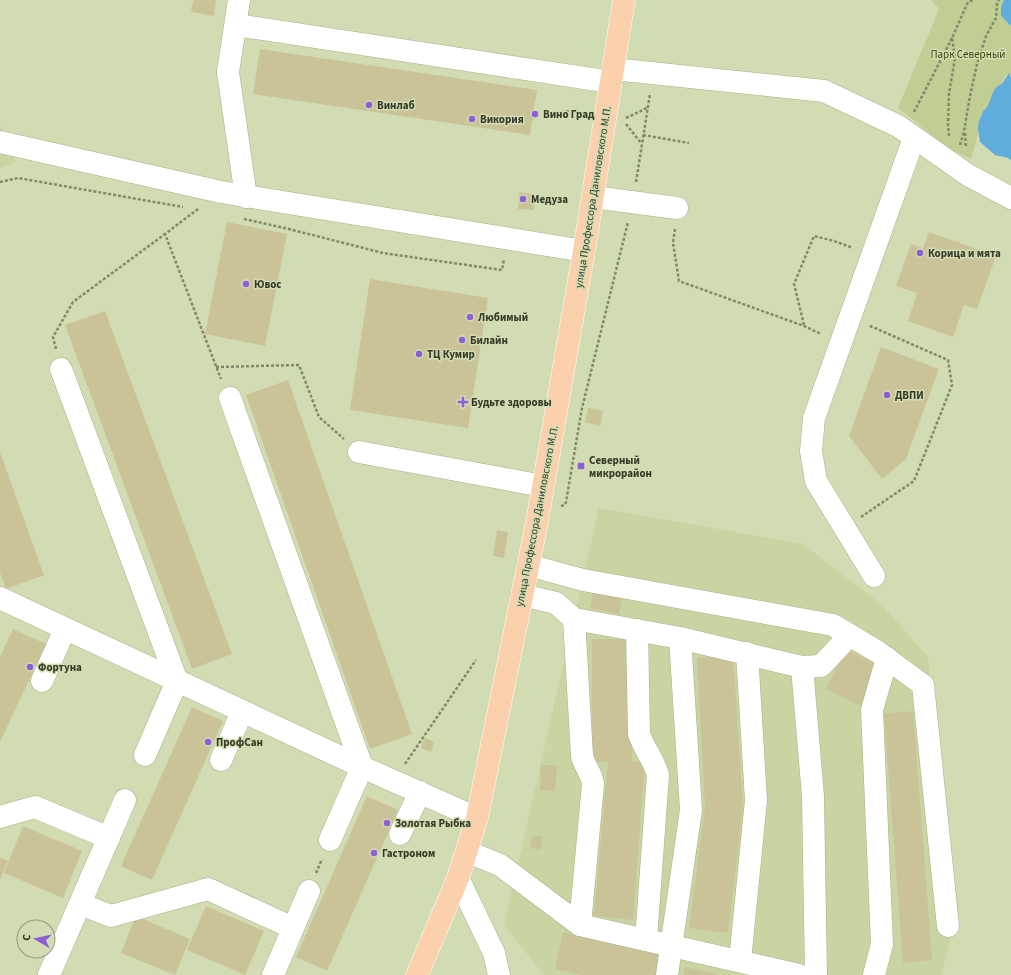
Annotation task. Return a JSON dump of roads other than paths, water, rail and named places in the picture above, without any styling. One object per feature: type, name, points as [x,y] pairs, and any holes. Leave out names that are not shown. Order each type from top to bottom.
[{"type":"main road","name":"улица Профессора Даниловского М.П.","points":[[417,975],[458,878],[477,818],[542,494],[593,197],[624,0]]},
{"type":"lane","points":[[239,0],[228,72],[246,197]]},
{"type":"lane","points":[[236,25],[612,76],[653,73],[824,92],[898,126],[968,175],[1011,198]]},
{"type":"lane","points":[[874,576],[816,480],[811,451],[814,418],[914,138]]},
{"type":"lane","points":[[0,142],[246,197],[584,251]]},
{"type":"lane","points":[[593,197],[676,208]]},
{"type":"lane","points":[[61,369],[177,681],[145,755]]},
{"type":"lane","points":[[230,398],[362,767],[330,840]]},
{"type":"lane","points":[[359,452],[542,494]]},
{"type":"lane","points":[[528,565],[583,580],[832,625],[887,658],[923,685],[948,926]]},
{"type":"lane","points":[[522,595],[556,603],[574,619],[680,638],[802,667],[821,666],[850,635]]},
{"type":"lane","points":[[0,599],[242,712],[477,818]]},
{"type":"lane","points":[[574,619],[582,756],[584,763],[592,777],[580,925]]},
{"type":"lane","points":[[42,681],[65,629]]},
{"type":"lane","points":[[637,630],[639,734],[642,743],[655,765],[658,775],[646,940]]},
{"type":"lane","points":[[667,975],[691,810],[680,638]]},
{"type":"lane","points":[[740,962],[756,800],[748,653]]},
{"type":"lane","points":[[874,975],[882,944],[872,710],[887,658]]},
{"type":"lane","points":[[802,667],[813,796],[816,975]]},
{"type":"lane","points":[[221,760],[242,712]]},
{"type":"lane","points":[[400,834],[420,792]]},
{"type":"lane","points":[[49,975],[125,800]]},
{"type":"lane","points":[[0,817],[35,807],[109,838]]},
{"type":"lane","points":[[466,851],[500,865],[580,925],[799,975]]},
{"type":"lane","points":[[458,878],[494,953],[499,975]]},
{"type":"lane","points":[[80,904],[111,916],[208,890],[293,928]]},
{"type":"lane","points":[[273,975],[309,891]]},
{"type":"water","points":[[1004,0],[1011,0],[1011,26],[1001,16],[1001,7]]},
{"type":"water","points":[[1009,73],[1011,78],[1011,160],[995,155],[980,142],[978,128],[978,123],[983,111],[988,105],[995,89],[1002,84]]},
{"type":"place","name":"Винлаб","points":[[369,105]]},
{"type":"place","name":"Вино Град","points":[[535,114]]},
{"type":"place","name":"Викория","points":[[472,119]]},
{"type":"place","name":"Медуза","points":[[523,199]]},
{"type":"place","name":"Корица и мята","points":[[920,253]]},
{"type":"place","name":"Ювос","points":[[246,284]]},
{"type":"place","name":"Любимый","points":[[470,317]]},
{"type":"place","name":"Билайн","points":[[462,340]]},
{"type":"place","name":"ТЦ Кумир","points":[[419,354]]},
{"type":"place","name":"ДВПИ","points":[[887,395]]},
{"type":"place","name":"Будьте здоровы","points":[[463,402]]},
{"type":"place","name":"Северный микрорайон","points":[[581,466]]},
{"type":"place","name":"Фортуна","points":[[30,667]]},
{"type":"place","name":"ПрофСан","points":[[208,742]]},
{"type":"place","name":"Золотая Рыбка","points":[[387,823]]},
{"type":"place","name":"Гастроном","points":[[374,853]]},
{"type":"park label","name":"Парк Северный","points":[[968,54]]}]
